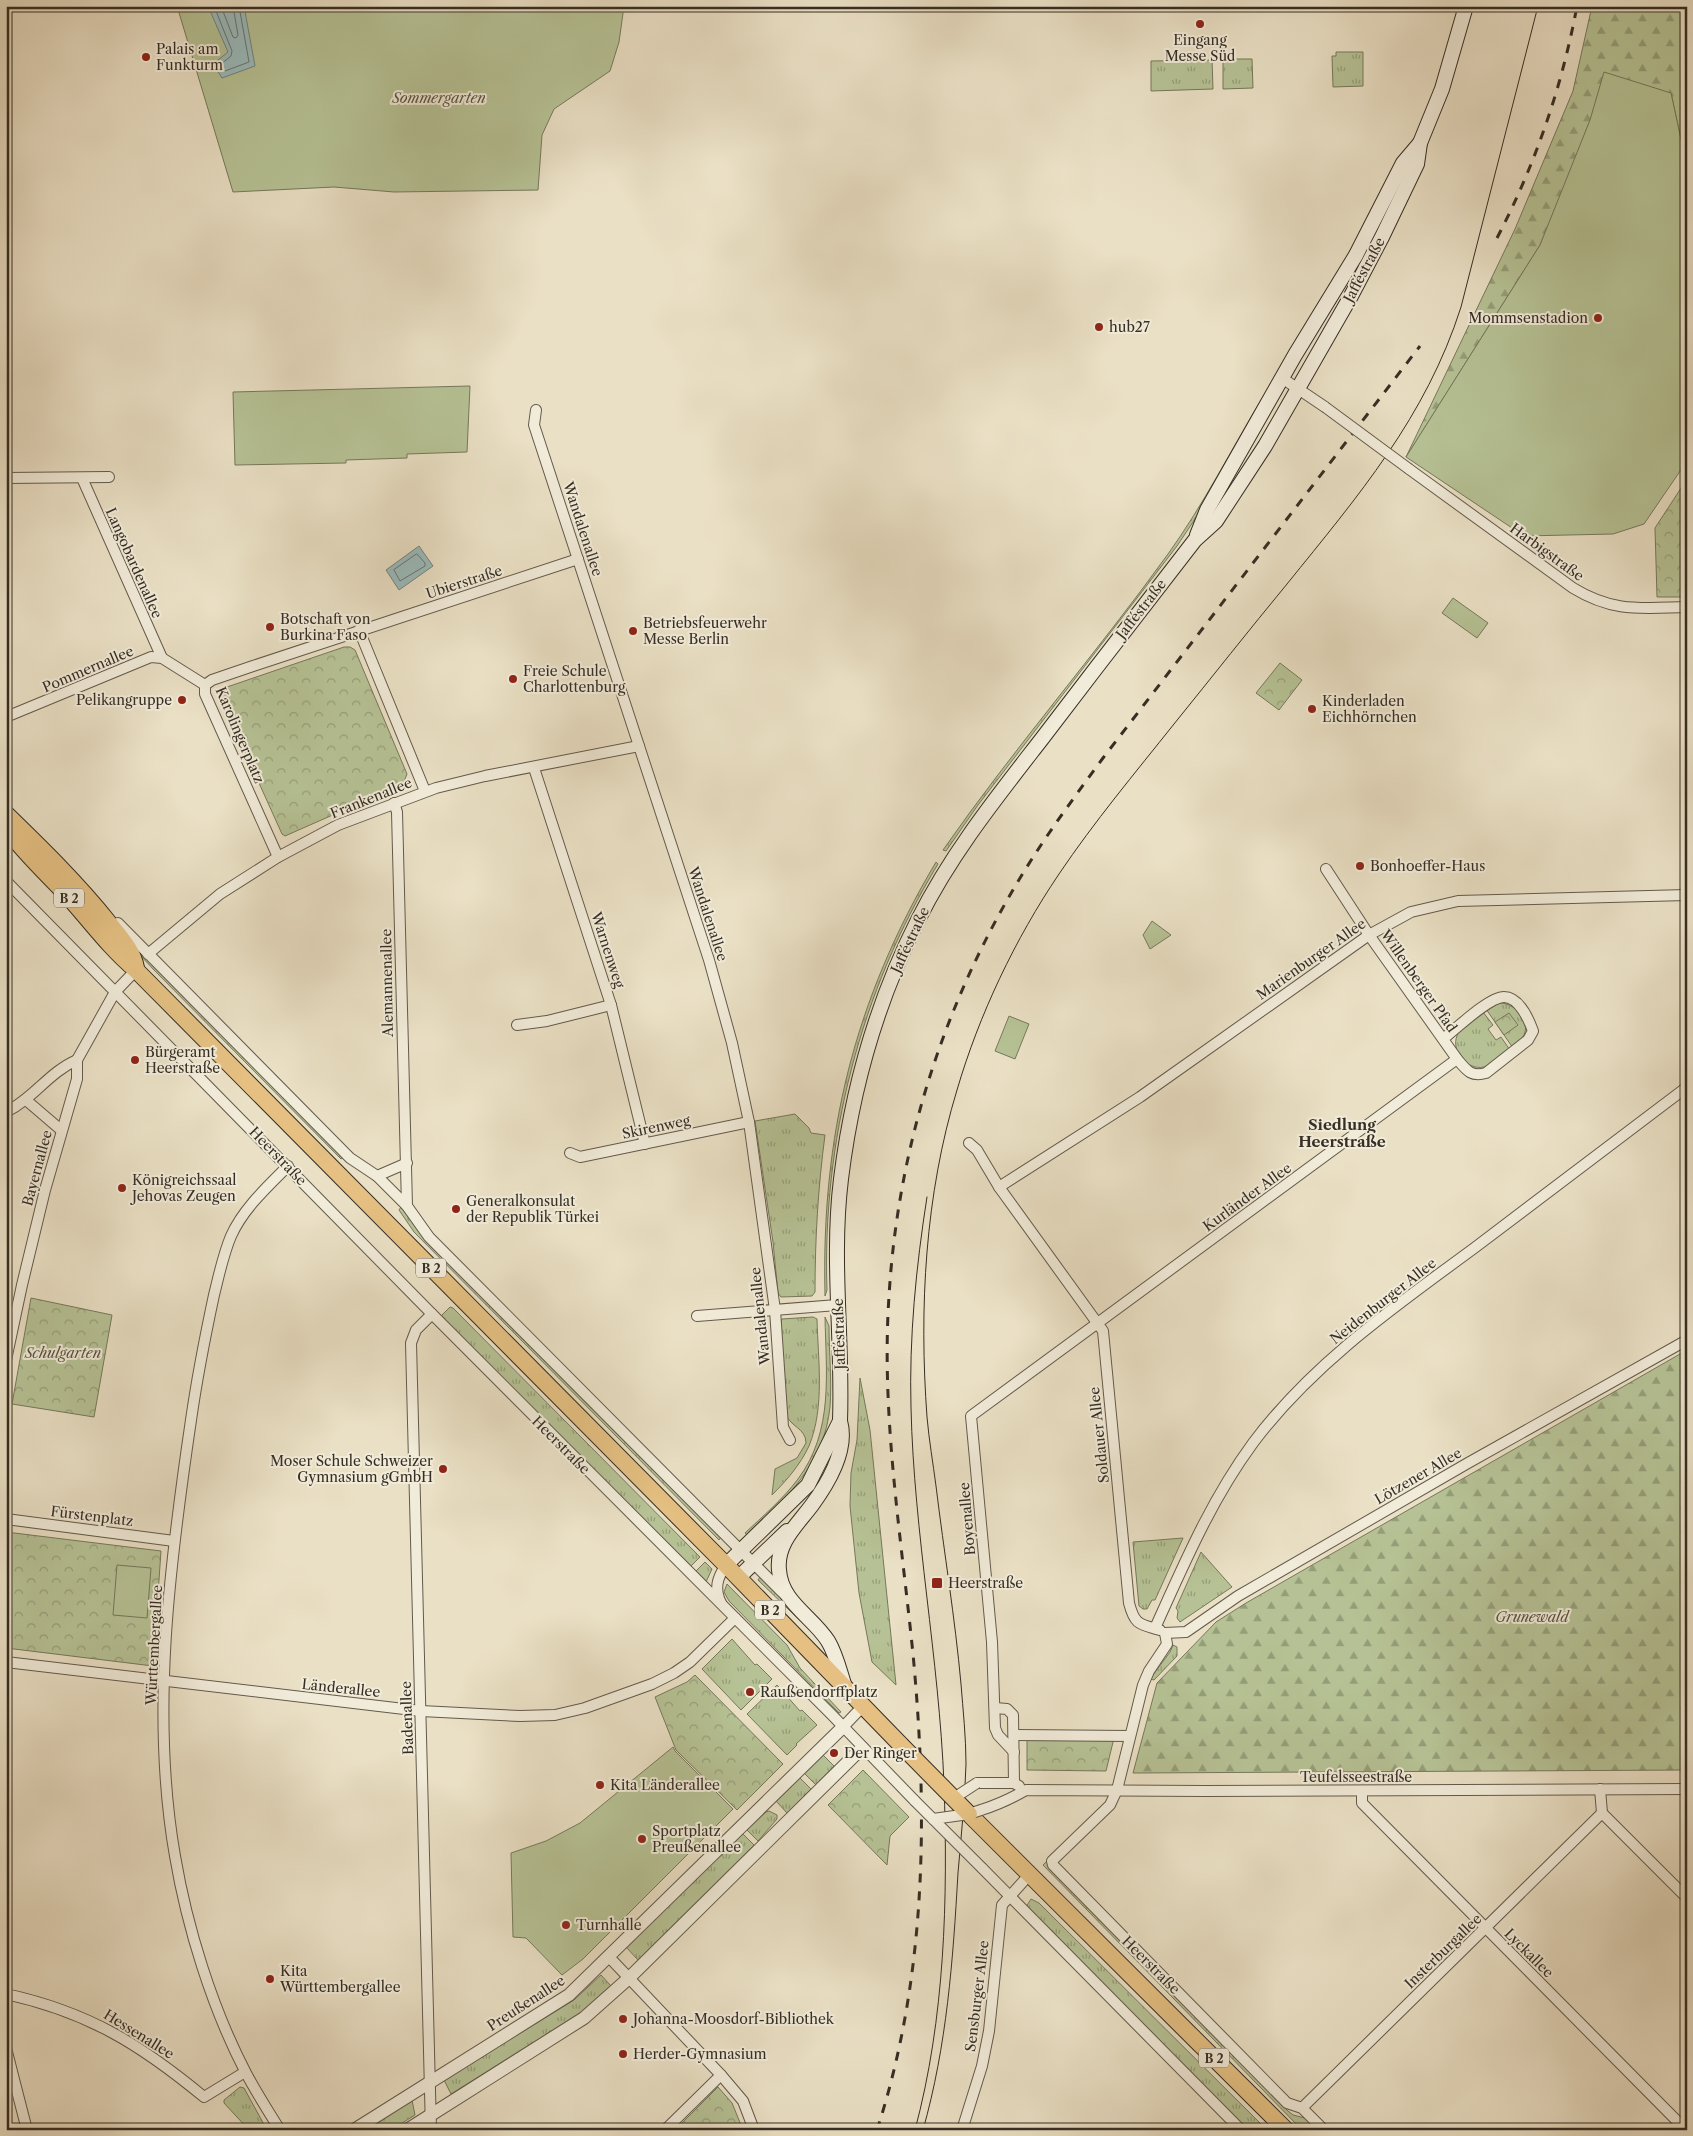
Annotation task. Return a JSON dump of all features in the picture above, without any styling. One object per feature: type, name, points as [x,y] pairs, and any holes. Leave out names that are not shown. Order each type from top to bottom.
[{"type":"main road","name":"Jafféstraße","points":[[738,1578],[798,1521],[816,1500],[830,1476],[839,1454],[844,1434],[840,1421],[837,1305],[838,1216],[842,1166],[852,1111],[874,1024],[909,940],[951,863],[984,814],[1195,540],[1216,521],[1298,389],[1382,237],[1417,164],[1420,143],[1442,89],[1466,6]]},
{"type":"main road","name":"Jafféstraße","points":[[1195,540],[1208,510],[1334,288],[1356,254],[1403,163],[1420,143]]},
{"type":"main road","name":"Heerstraße","points":[[6,814],[63,868],[87,895],[132,954],[136,970]]},
{"type":"main road","name":"Heerstraße","points":[[6,828],[13,843],[73,902],[115,952],[136,970],[726,1565],[954,1798],[977,1817],[1030,1874],[1286,2130]]},
{"type":"main road","name":"Jafféstraße","points":[[726,1565],[808,1485],[840,1421]]},
{"type":"main road","name":"Jafféstraße","points":[[789,1599],[781,1583],[778,1561],[782,1547],[798,1521]]},
{"type":"main road","name":"Heerstraße","points":[[789,1599],[821,1631],[829,1642],[845,1687]]},
{"type":"street","points":[[1282,378],[1298,389]]},
{"type":"street","name":"Harbigstraße","points":[[1298,389],[1573,588],[1591,599],[1608,605],[1625,607],[1687,607]]},
{"type":"street","name":"Wandalenallee","points":[[536,410],[534,425],[709,960],[732,1043],[749,1122],[775,1310],[783,1427],[790,1440]]},
{"type":"street","points":[[6,478],[109,477]]},
{"type":"street","name":"Langobardenallee","points":[[82,478],[162,658]]},
{"type":"street","name":"Ubierstraße","points":[[359,630],[578,559]]},
{"type":"street","points":[[359,630],[425,792]]},
{"type":"street","name":"Karolingerplatz","points":[[278,857],[205,694],[205,685],[237,671],[359,630]]},
{"type":"street","name":"Pommernallee","points":[[6,718],[151,657],[162,658]]},
{"type":"street","points":[[162,658],[205,685]]},
{"type":"street","name":"Frankenallee","points":[[148,954],[220,894],[278,857],[338,825],[425,792],[484,776],[534,768],[639,746]]},
{"type":"street","name":"Warnenweg","points":[[534,768],[611,1005],[645,1144]]},
{"type":"street","name":"Alemannenallee","points":[[394,803],[397,812],[407,1206]]},
{"type":"street","name":"Willenberger Pfad","points":[[1326,869],[1457,1059]]},
{"type":"street","name":"Heerstraße","points":[[6,881],[432,1314],[843,1726],[862,1748],[1010,1895],[1241,2130]]},
{"type":"street","name":"Marienburger Allee","points":[[999,1187],[1140,1097],[1369,934],[1411,912],[1458,901],[1687,894]]},
{"type":"street","name":"Heerstraße","points":[[87,895],[104,909],[350,1158],[377,1176],[407,1206],[429,1237],[789,1599]]},
{"type":"street","points":[[115,992],[136,970]]},
{"type":"street","name":"Bayernallee","points":[[6,1360],[22,1285],[61,1130],[76,1079],[77,1060],[115,992]]},
{"type":"street","points":[[1443,1038],[1494,999],[1506,997],[1515,1001],[1529,1020],[1533,1031],[1528,1040],[1486,1073],[1478,1076],[1467,1071],[1457,1059]]},
{"type":"street","points":[[517,1025],[547,1021],[611,1005]]},
{"type":"street","name":"Kurländer Allee","points":[[972,1416],[1457,1059]]},
{"type":"street","points":[[6,1112],[26,1100],[61,1067],[77,1060]]},
{"type":"street","name":"Neidenburger Allee","points":[[1155,1628],[1218,1496],[1253,1443],[1294,1394],[1371,1324],[1687,1087]]},
{"type":"street","points":[[26,1100],[61,1130]]},
{"type":"street","name":"Skirenweg","points":[[570,1153],[580,1157],[749,1122]]},
{"type":"street","name":"Soldauer Allee","points":[[969,1143],[977,1150],[999,1187],[1103,1331],[1129,1604],[1132,1616],[1138,1623],[1165,1633]]},
{"type":"street","points":[[377,1176],[407,1163]]},
{"type":"street","name":"Württembergallee","points":[[280,2130],[245,2072],[222,2018],[204,1968],[182,1892],[175,1854],[164,1748],[165,1682],[174,1541],[196,1380],[224,1256],[231,1236],[245,1211],[288,1166]]},
{"type":"street","points":[[697,1316],[837,1305]]},
{"type":"street","name":"Badenallee","points":[[431,2130],[411,1343],[412,1336],[416,1330],[432,1314]]},
{"type":"street","name":"Lötzener Allee","points":[[1165,1633],[1186,1632],[1238,1596],[1468,1463],[1687,1340]]},
{"type":"street","name":"Boyenallee","points":[[972,1416],[992,1642],[995,1728],[1014,1752]]},
{"type":"street","name":"Fürstenplatz","points":[[6,1519],[174,1541]]},
{"type":"street","name":"Jafféstraße","points":[[722,1605],[716,1592],[717,1582],[726,1565]]},
{"type":"street","name":"Länderallee","points":[[6,1662],[421,1711],[520,1716],[555,1715],[585,1708],[652,1684],[674,1673],[690,1662],[735,1618]]},
{"type":"street","points":[[1117,1790],[1143,1686],[1149,1671],[1167,1644],[1165,1633]]},
{"type":"street","name":"Preußenallee","points":[[354,2130],[569,1995],[864,1706]]},
{"type":"street","points":[[995,1708],[1010,1711],[1013,1715],[1014,1783]]},
{"type":"street","points":[[1014,1735],[1130,1736]]},
{"type":"street","points":[[407,2130],[584,2018],[628,1978],[862,1748]]},
{"type":"street","points":[[954,1798],[977,1784],[1014,1783],[1026,1790]]},
{"type":"street","name":"Teufelsseestraße","points":[[933,1819],[977,1817],[1006,1799],[1026,1790],[1362,1791],[1687,1789]]},
{"type":"street","name":"Heerstraße","points":[[1117,1790],[1110,1805],[1052,1861],[1053,1865],[1287,2103],[1302,2108],[1324,2130]]},
{"type":"street","points":[[1600,1790],[1602,1813],[1687,1898]]},
{"type":"street","name":"Lyckallee","points":[[1362,1791],[1362,1803],[1686,2130]]},
{"type":"street","name":"Insterburgallee","points":[[1302,2108],[1602,1813]]},
{"type":"street","points":[[1010,1895],[1030,1874]]},
{"type":"street","name":"Sensburger Allee","points":[[962,2130],[982,2066],[989,2031],[1002,1905],[1010,1895]]},
{"type":"street","points":[[609,1957],[721,2075],[742,2101],[754,2130]]},
{"type":"street","name":"Hessenallee","points":[[6,1994],[43,2002],[93,2022],[124,2038],[159,2060],[204,2097],[245,2072]]},
{"type":"street","points":[[6,2048],[27,2130]]},
{"type":"street","points":[[665,2130],[721,2075]]},
{"type":"green space","name":"Sommergarten","points":[[177,6],[624,6],[619,42],[610,71],[554,109],[542,135],[538,190],[394,192],[334,187],[233,192]]},
{"type":"green space","points":[[1592,6],[1687,6],[1687,167],[1671,93],[1598,99],[1570,174],[1540,245],[1406,457],[1515,229],[1573,91]]},
{"type":"green space","points":[[1336,52],[1363,52],[1363,86],[1333,87],[1332,56],[1336,56]]},
{"type":"green space","points":[[1223,59],[1252,59],[1253,88],[1223,89]]},
{"type":"green space","points":[[1212,60],[1213,89],[1151,91],[1151,61]]},
{"type":"green space","name":"Mommsenstadion","points":[[1604,72],[1671,93],[1687,167],[1687,461],[1644,524],[1613,534],[1524,536],[1406,457],[1540,245],[1590,120]]},
{"type":"green space","points":[[470,386],[467,452],[407,454],[407,458],[346,460],[346,463],[235,465],[233,392]]},
{"type":"green space","points":[[1264,395],[1266,397],[1205,504],[1177,546],[978,805],[946,851],[943,850],[998,775],[1168,554],[1206,496]]},
{"type":"green space","points":[[1687,479],[1687,597],[1657,597],[1655,528]]},
{"type":"green space","points":[[1453,598],[1488,623],[1477,638],[1442,613]]},
{"type":"green space","points":[[344,647],[350,647],[355,650],[407,774],[403,784],[285,836],[282,834],[222,701],[222,693],[227,687]]},
{"type":"green space","points":[[1280,663],[1302,680],[1279,710],[1256,693]]},
{"type":"green space","points":[[936,862],[938,864],[911,913],[887,964],[867,1016],[851,1069],[839,1123],[831,1179],[827,1234],[827,1290],[825,1296],[825,1237],[829,1180],[837,1125],[848,1071],[864,1018],[884,966],[908,914]]},
{"type":"green space","points":[[1152,921],[1171,935],[1150,949],[1143,935]]},
{"type":"green space","points":[[124,935],[344,1157],[341,1159],[154,970],[124,938]]},
{"type":"green space","points":[[1498,1003],[1504,1003],[1515,1008],[1525,1023],[1526,1029],[1523,1037],[1513,1048],[1486,1009]]},
{"type":"green space","points":[[1483,1012],[1493,1025],[1488,1029],[1496,1040],[1501,1037],[1510,1050],[1491,1064],[1477,1067],[1465,1062],[1461,1057],[1457,1051],[1456,1038],[1464,1026]]},
{"type":"green space","points":[[1509,1013],[1518,1025],[1504,1035],[1495,1022]]},
{"type":"green space","points":[[1009,1016],[1029,1024],[1015,1059],[995,1051]]},
{"type":"green space","points":[[795,1114],[809,1128],[811,1133],[825,1135],[817,1214],[815,1292],[812,1296],[781,1297],[778,1293],[773,1242],[755,1121]]},
{"type":"green space","points":[[401,1207],[422,1236],[721,1537],[719,1540],[414,1232],[399,1210]]},
{"type":"green space","name":"Schulgarten","points":[[31,1298],[112,1315],[94,1417],[12,1404]]},
{"type":"green space","points":[[450,1307],[700,1557],[690,1567],[442,1317]]},
{"type":"green space","points":[[813,1317],[817,1319],[819,1383],[819,1399],[814,1431],[802,1460],[772,1495],[775,1469],[797,1458],[806,1443],[801,1431],[791,1422],[786,1414],[780,1325],[782,1319]]},
{"type":"green space","points":[[825,1317],[829,1326],[831,1397],[826,1428],[820,1446],[812,1463],[789,1493],[747,1535],[745,1533],[798,1479],[810,1461],[818,1441],[825,1401]]},
{"type":"green space","name":"Grunewald","points":[[1687,1350],[1687,1770],[1133,1773],[1157,1683],[1216,1622]]},
{"type":"green space","points":[[860,1378],[870,1430],[896,1685],[872,1662],[859,1593],[850,1506],[851,1473],[857,1440]]},
{"type":"green space","points":[[6,1532],[161,1551],[153,1666],[6,1648]]},
{"type":"green space","points":[[1183,1538],[1155,1600],[1152,1600],[1147,1609],[1143,1609],[1139,1606],[1133,1542]]},
{"type":"green space","points":[[1201,1552],[1232,1587],[1180,1622],[1177,1618],[1178,1611],[1176,1608]]},
{"type":"green space","points":[[705,1562],[712,1569],[706,1582],[695,1572]]},
{"type":"green space","points":[[117,1565],[151,1568],[147,1618],[113,1615]]},
{"type":"green space","points":[[760,1577],[818,1634],[817,1637],[758,1580]]},
{"type":"green space","points":[[727,1584],[787,1645],[800,1668],[841,1712],[839,1713],[729,1601],[724,1592]]},
{"type":"green space","points":[[732,1639],[755,1665],[757,1664],[772,1679],[741,1710],[702,1669]]},
{"type":"green space","points":[[1173,1645],[1177,1647],[1177,1656],[1154,1680],[1150,1679],[1170,1652]]},
{"type":"green space","points":[[695,1675],[783,1764],[737,1810],[676,1750],[655,1697],[687,1682]]},
{"type":"green space","points":[[777,1685],[800,1711],[802,1710],[817,1725],[787,1755],[747,1714]]},
{"type":"green space","points":[[1027,1738],[1114,1738],[1106,1771],[1027,1770]]},
{"type":"green space","points":[[673,1747],[733,1809],[583,1959],[562,1975],[526,1938],[513,1937],[511,1853],[546,1841],[580,1823]]},
{"type":"green space","points":[[823,1755],[834,1766],[816,1785],[804,1773]]},
{"type":"green space","points":[[863,1770],[909,1817],[890,1836],[887,1865],[828,1805]]},
{"type":"green space","points":[[800,1778],[811,1789],[787,1813],[776,1801]]},
{"type":"green space","points":[[769,1811],[777,1815],[777,1819],[758,1841],[747,1830]]},
{"type":"green space","points":[[743,1834],[754,1845],[638,1960],[626,1947]]},
{"type":"green space","points":[[1048,1860],[1054,1871],[1288,2111],[1293,2115],[1305,2118],[1318,2130],[1302,2130],[1043,1865]]},
{"type":"green space","points":[[1031,1899],[1039,1903],[1267,2130],[1247,2130],[1026,1907]]},
{"type":"green space","points":[[601,1975],[611,1986],[582,2012],[451,2094],[444,2080],[574,2000]]},
{"type":"green space","points":[[240,2087],[244,2088],[267,2130],[249,2130],[224,2103],[224,2100]]},
{"type":"green space","points":[[718,2087],[732,2103],[743,2130],[675,2130]]},
{"type":"green space","points":[[412,2100],[415,2115],[391,2130],[363,2130]]},
{"type":"water","points":[[208,6],[244,6],[255,66],[222,78],[213,64],[228,52]]},
{"type":"water","points":[[419,546],[433,566],[399,590],[386,570]]},
{"type":"tram line","points":[[923,2130],[938,2066],[948,2002],[966,1764],[959,1659],[928,1426],[924,1335],[927,1252],[931,1211],[946,1130],[957,1090],[976,1034],[1000,978],[1013,951],[1059,874],[1115,798],[1364,487],[1388,454],[1429,384],[1461,307],[1538,6]]},
{"type":"tram line","points":[[915,2130],[933,2045],[938,2002],[942,1958],[945,1871],[944,1784],[941,1737],[921,1549],[911,1408],[914,1302],[927,1197]]},
{"type":"railway","points":[[1497,238],[1511,210],[1546,125],[1564,66],[1577,6]]},
{"type":"railway","points":[[877,2130],[894,2072],[906,2013],[914,1954],[919,1894],[921,1774],[918,1714],[893,1475],[887,1341],[894,1240],[903,1184],[915,1129],[930,1075],[949,1022],[971,970],[997,919],[1044,841],[1103,758],[1420,346]]},
{"type":"place","name":"Eingang Messe Süd","points":[[1200,24]]},
{"type":"place","name":"Palais am Funkturm","points":[[146,57]]},
{"type":"place","name":"Mommsenstadion","points":[[1598,318]]},
{"type":"place","name":"hub27","points":[[1099,327]]},
{"type":"place","name":"Botschaft von Burkina Faso","points":[[270,627]]},
{"type":"place","name":"Betriebsfeuerwehr Messe Berlin","points":[[633,631]]},
{"type":"place","name":"Freie Schule Charlottenburg","points":[[513,679]]},
{"type":"place","name":"Pelikangruppe","points":[[182,700]]},
{"type":"place","name":"Kinderladen Eichhörnchen","points":[[1312,709]]},
{"type":"place","name":"Bonhoeffer-Haus","points":[[1360,866]]},
{"type":"place","name":"Bürgeramt Heerstraße","points":[[135,1060]]},
{"type":"place","name":"Königreichssaal Jehovas Zeugen","points":[[122,1188]]},
{"type":"place","name":"Generalkonsulat der Republik Türkei","points":[[456,1209]]},
{"type":"place","name":"Moser Schule Schweizer Gymnasium gGmbH","points":[[443,1469]]},
{"type":"place","name":"Heerstraße","points":[[937,1583]]},
{"type":"place","name":"Raußendorffplatz","points":[[750,1692]]},
{"type":"place","name":"Der Ringer","points":[[834,1753]]},
{"type":"place","name":"Kita Länderallee","points":[[600,1785]]},
{"type":"place","name":"Sportplatz Preußenallee","points":[[642,1839]]},
{"type":"place","name":"Turnhalle","points":[[566,1925]]},
{"type":"place","name":"Kita Württembergallee","points":[[270,1979]]},
{"type":"place","name":"Johanna-Moosdorf-Bibliothek","points":[[623,2019]]},
{"type":"place","name":"Herder-Gymnasium","points":[[623,2054]]},
{"type":"district","name":"Siedlung Heerstraße","points":[[1342,1132]]}]
